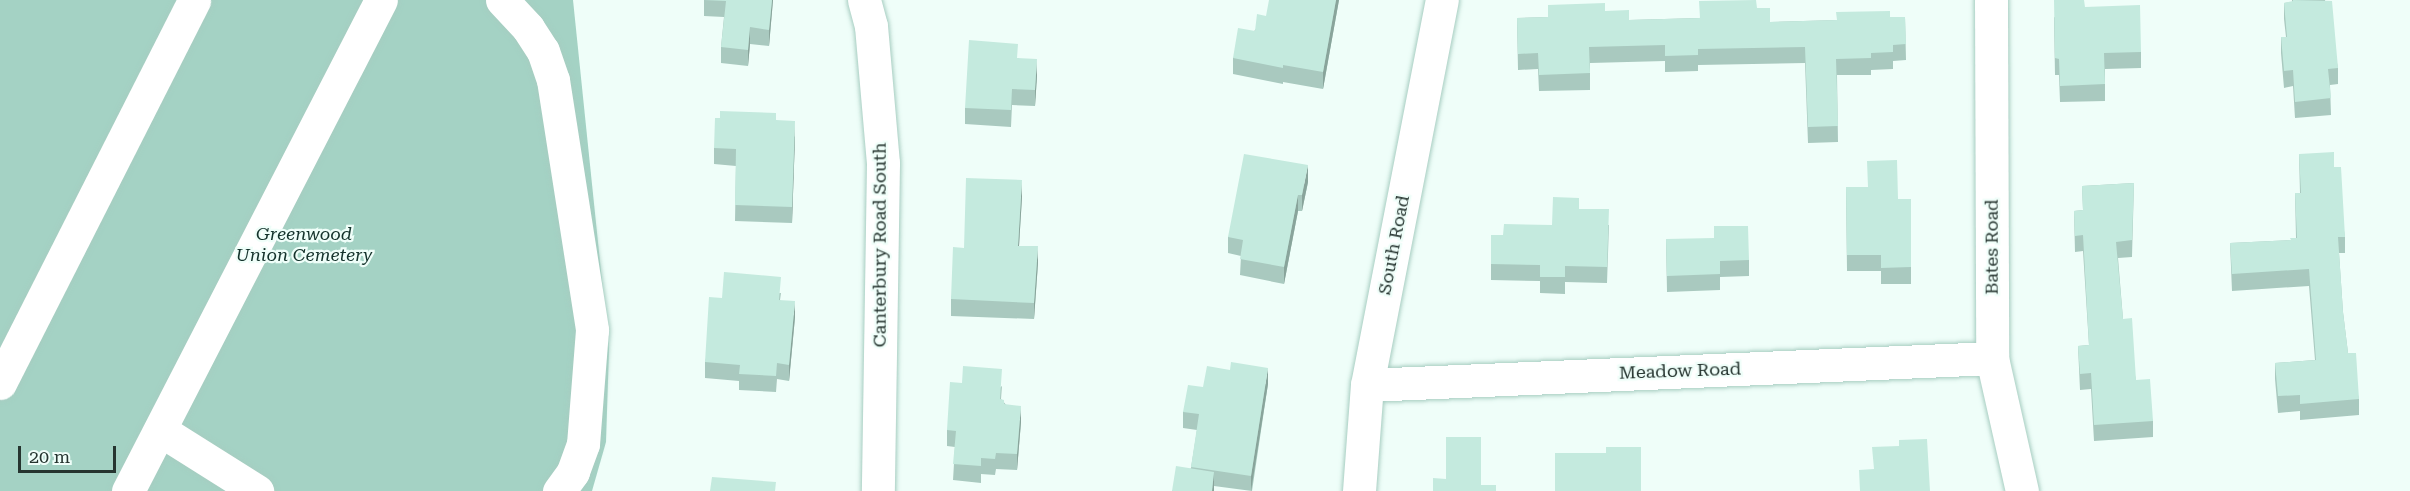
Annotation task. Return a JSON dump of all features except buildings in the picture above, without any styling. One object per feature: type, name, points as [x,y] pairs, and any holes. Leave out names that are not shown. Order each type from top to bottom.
[{"type":"street","points":[[0,383],[194,0]]},
{"type":"street","points":[[128,491],[381,0]]},
{"type":"street","points":[[502,0],[528,28],[543,51],[553,81],[592,330],[583,444],[573,472],[559,491]]},
{"type":"street","name":"Canterbury Road South","points":[[864,0],[871,26],[883,163],[878,491]]},
{"type":"street","name":"South Road","points":[[1359,491],[1367,384],[1442,0]]},
{"type":"street","name":"Bates Road","points":[[1991,0],[1992,358],[2022,491]]},
{"type":"street","name":"Meadow Road","points":[[1367,384],[1992,358]]},
{"type":"street","points":[[159,430],[257,491]]},
{"type":"green space","name":"Greenwood Union Cemetery","points":[[0,0],[573,0],[609,349],[606,442],[592,491],[0,491]]}]
